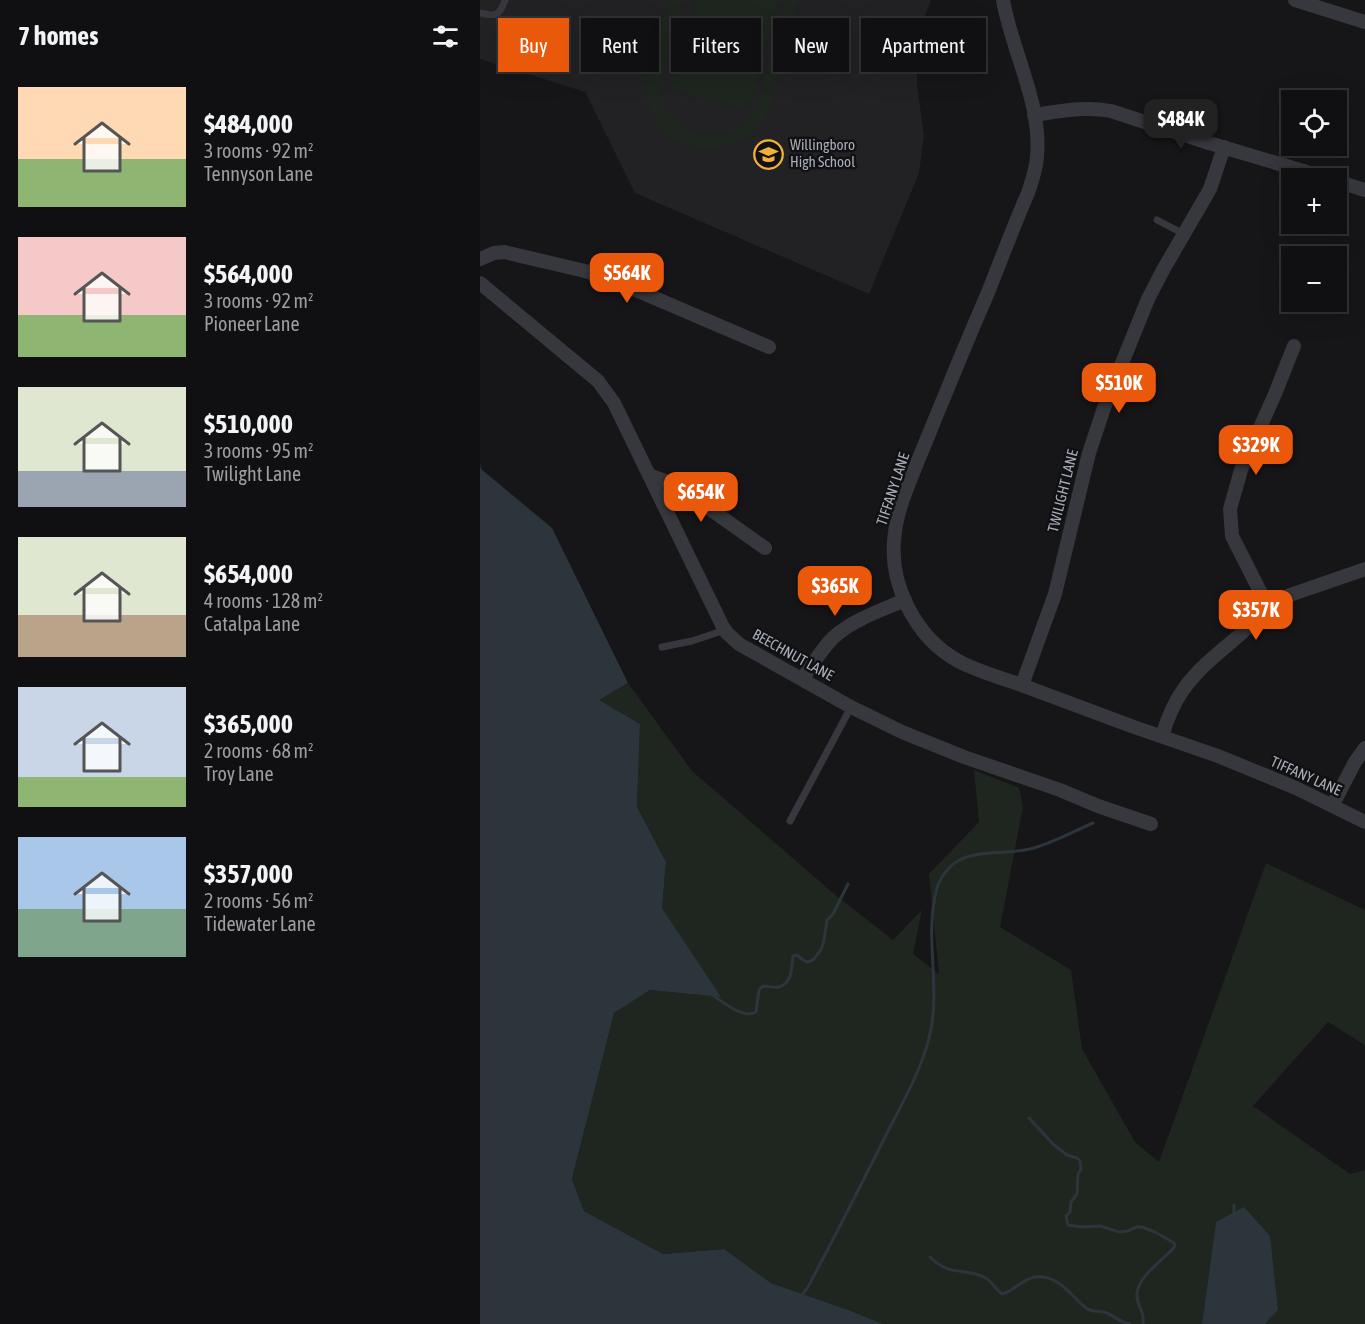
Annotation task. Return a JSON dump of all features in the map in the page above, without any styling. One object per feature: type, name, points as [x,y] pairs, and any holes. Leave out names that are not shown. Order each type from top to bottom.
[{"type":"street","name":"TIFFANY LANE","points":[[1003,0],[1035,115],[1037,156],[1034,174],[911,478],[899,513],[893,551],[895,568],[905,600],[915,621],[928,636],[959,661],[996,677],[1218,756],[1277,780],[1365,822]]},
{"type":"street","points":[[1294,0],[1365,22]]},
{"type":"street","points":[[1035,115],[1072,109],[1097,108],[1127,115],[1294,168]]},
{"type":"street","name":"TWILIGHT LANE","points":[[1022,685],[1055,594],[1085,470],[1117,374],[1163,270],[1209,189],[1224,147]]},
{"type":"street","points":[[1347,184],[1365,190]]},
{"type":"street","points":[[480,259],[494,253],[504,252],[608,278],[769,347]]},
{"type":"street","name":"BEECHNUT LANE","points":[[480,283],[598,381],[614,403],[725,630],[732,638],[748,650],[851,707],[897,729],[951,752],[1151,824]]},
{"type":"street","points":[[1269,609],[1232,536],[1230,509],[1241,470],[1275,394],[1293,346]]},
{"type":"street","points":[[649,475],[676,485],[765,548]]},
{"type":"street","points":[[1162,736],[1172,709],[1187,685],[1211,660],[1269,609],[1290,595],[1365,569]]},
{"type":"street","points":[[802,679],[833,638],[868,616],[905,600]]},
{"type":"street","points":[[1332,806],[1365,748]]},
{"type":"lane","points":[[480,13],[494,16],[505,0]]},
{"type":"lane","points":[[1157,220],[1184,234]]},
{"type":"lane","points":[[662,647],[692,641],[725,630]]},
{"type":"lane","points":[[790,821],[851,707]]},
{"type":"shaded area","name":"Willingboro High School","points":[[480,0],[931,0],[924,18],[861,18],[861,72],[917,72],[924,135],[919,173],[869,294],[635,193],[585,92],[521,72],[569,72],[569,18],[498,18],[498,65],[480,59]]},
{"type":"shaded area","points":[[668,0],[683,0],[678,18],[671,18],[671,44],[662,77],[661,96],[667,111],[676,122],[690,131],[705,135],[731,131],[745,121],[753,111],[773,44],[773,72],[780,72],[769,109],[757,127],[741,140],[722,147],[703,149],[684,144],[668,135],[655,120],[647,99],[646,89],[648,72],[659,72],[659,30]]},
{"type":"shaded area","points":[[695,0],[779,0],[761,67],[761,18],[690,18]]},
{"type":"shaded area","points":[[785,0],[800,0],[795,18],[780,18]]},
{"type":"shaded area","points":[[675,72],[760,72],[749,111],[670,88]]},
{"type":"shaded area","points":[[480,463],[481,469],[552,528],[628,683],[599,700],[640,724],[637,807],[666,862],[662,908],[721,997],[650,990],[614,1013],[572,1179],[584,1211],[663,1254],[724,1249],[771,1283],[883,1324],[480,1324]]},
{"type":"shaded area","points":[[628,683],[692,771],[833,893],[893,940],[922,910],[913,954],[939,974],[929,874],[979,822],[974,770],[1019,788],[1023,807],[1000,927],[1071,970],[1082,1049],[1135,1142],[1159,1162],[1266,863],[1365,910],[1365,1045],[1328,1022],[1253,1106],[1350,1174],[1365,1170],[1365,1324],[1265,1324],[1278,1310],[1216,1222],[1202,1324],[883,1324],[771,1283],[724,1249],[663,1254],[584,1211],[572,1179],[614,1013],[650,990],[721,997],[662,908],[666,862],[637,807],[640,724],[598,700]]},
{"type":"shaded area","points":[[1244,1207],[1270,1236],[1278,1310],[1265,1324],[1202,1324],[1216,1222]]},
{"type":"waterway","points":[[802,1295],[907,1095],[924,1056],[933,1012],[933,905],[944,873],[959,860],[978,854],[1020,851],[1038,847],[1093,823]]},
{"type":"waterway","points":[[711,994],[739,1012],[745,1014],[756,1012],[759,990],[763,986],[779,987],[787,982],[791,974],[793,956],[797,955],[807,962],[813,960],[821,950],[827,920],[833,914],[848,884]]},
{"type":"waterway","points":[[1029,1118],[1053,1144],[1067,1155],[1080,1161],[1077,1194],[1066,1216],[1068,1225],[1100,1226],[1119,1232],[1142,1227],[1174,1243],[1173,1249],[1144,1277],[1137,1290],[1143,1324]]},
{"type":"waterway","points":[[1234,1205],[1234,1216]]},
{"type":"waterway","points":[[930,1257],[944,1267],[984,1277],[1002,1294],[1030,1278],[1050,1279],[1063,1286],[1088,1309],[1104,1312],[1130,1324]]},
{"type":"place","name":"Willingboro High School","points":[[769,154]]}]
